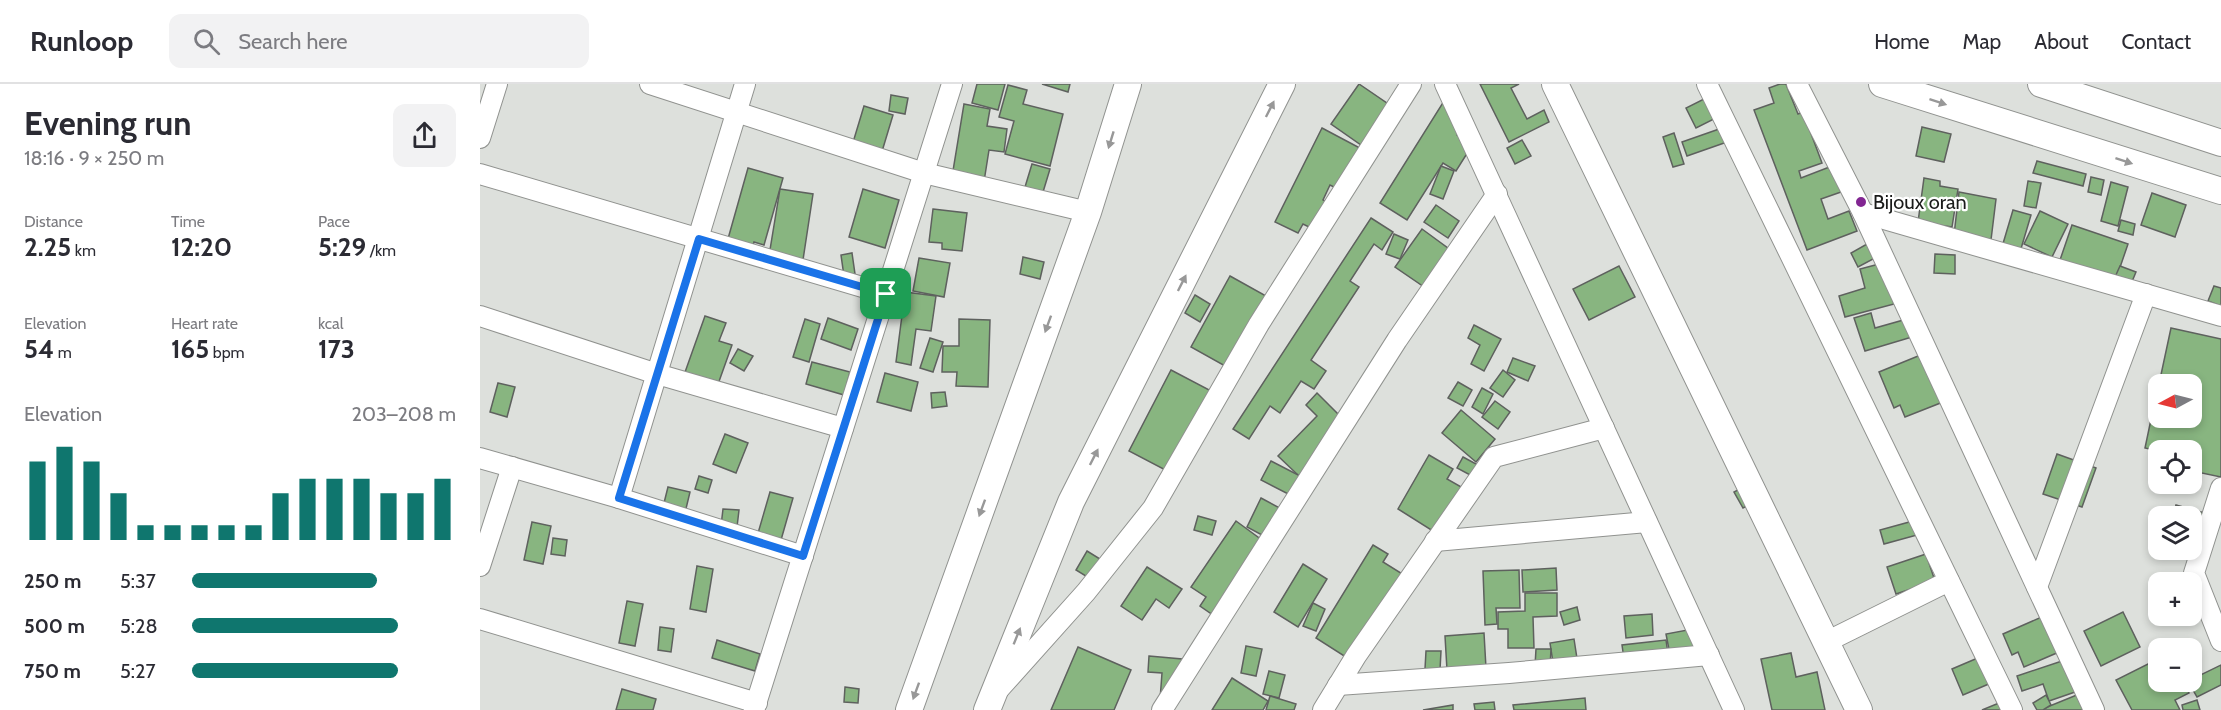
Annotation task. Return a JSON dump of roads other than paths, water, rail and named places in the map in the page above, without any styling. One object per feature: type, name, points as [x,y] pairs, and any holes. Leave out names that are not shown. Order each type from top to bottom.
[{"type":"street","points":[[480,138],[497,84]]},
{"type":"street","points":[[650,84],[924,173],[1088,212]]},
{"type":"street","points":[[619,498],[745,84]]},
{"type":"street","points":[[480,620],[756,706],[952,84]]},
{"type":"street","points":[[909,710],[1088,212],[1128,84]]},
{"type":"street","points":[[990,703],[1071,502],[1282,84]]},
{"type":"street","points":[[990,703],[1086,592],[1153,508],[1258,324],[1411,84]]},
{"type":"street","points":[[1445,84],[1734,710]]},
{"type":"street","points":[[1555,84],[1859,710]]},
{"type":"street","points":[[1707,84],[2012,710]]},
{"type":"street","points":[[1797,84],[1863,213],[2094,710]]},
{"type":"street","points":[[1882,84],[2221,191]]},
{"type":"street","points":[[2041,84],[2065,88],[2221,143]]},
{"type":"street","points":[[480,174],[886,294]]},
{"type":"street","points":[[1162,710],[1397,340],[1497,194]]},
{"type":"street","points":[[1863,213],[2221,316]]},
{"type":"street","points":[[2037,587],[2146,294]]},
{"type":"street","points":[[480,316],[657,374],[843,428]]},
{"type":"street","points":[[1323,710],[1435,541],[1494,457],[1604,428]]},
{"type":"street","points":[[480,458],[619,498],[803,556]]},
{"type":"street","points":[[480,566],[512,467]]},
{"type":"street","points":[[2221,488],[2194,573],[2221,641]]},
{"type":"street","points":[[1435,541],[1647,522]]},
{"type":"street","points":[[1826,642],[1949,581]]},
{"type":"street","points":[[1338,685],[1509,673],[1708,655]]},
{"type":"place","name":"Bijoux oran","points":[[1861,202]]}]
